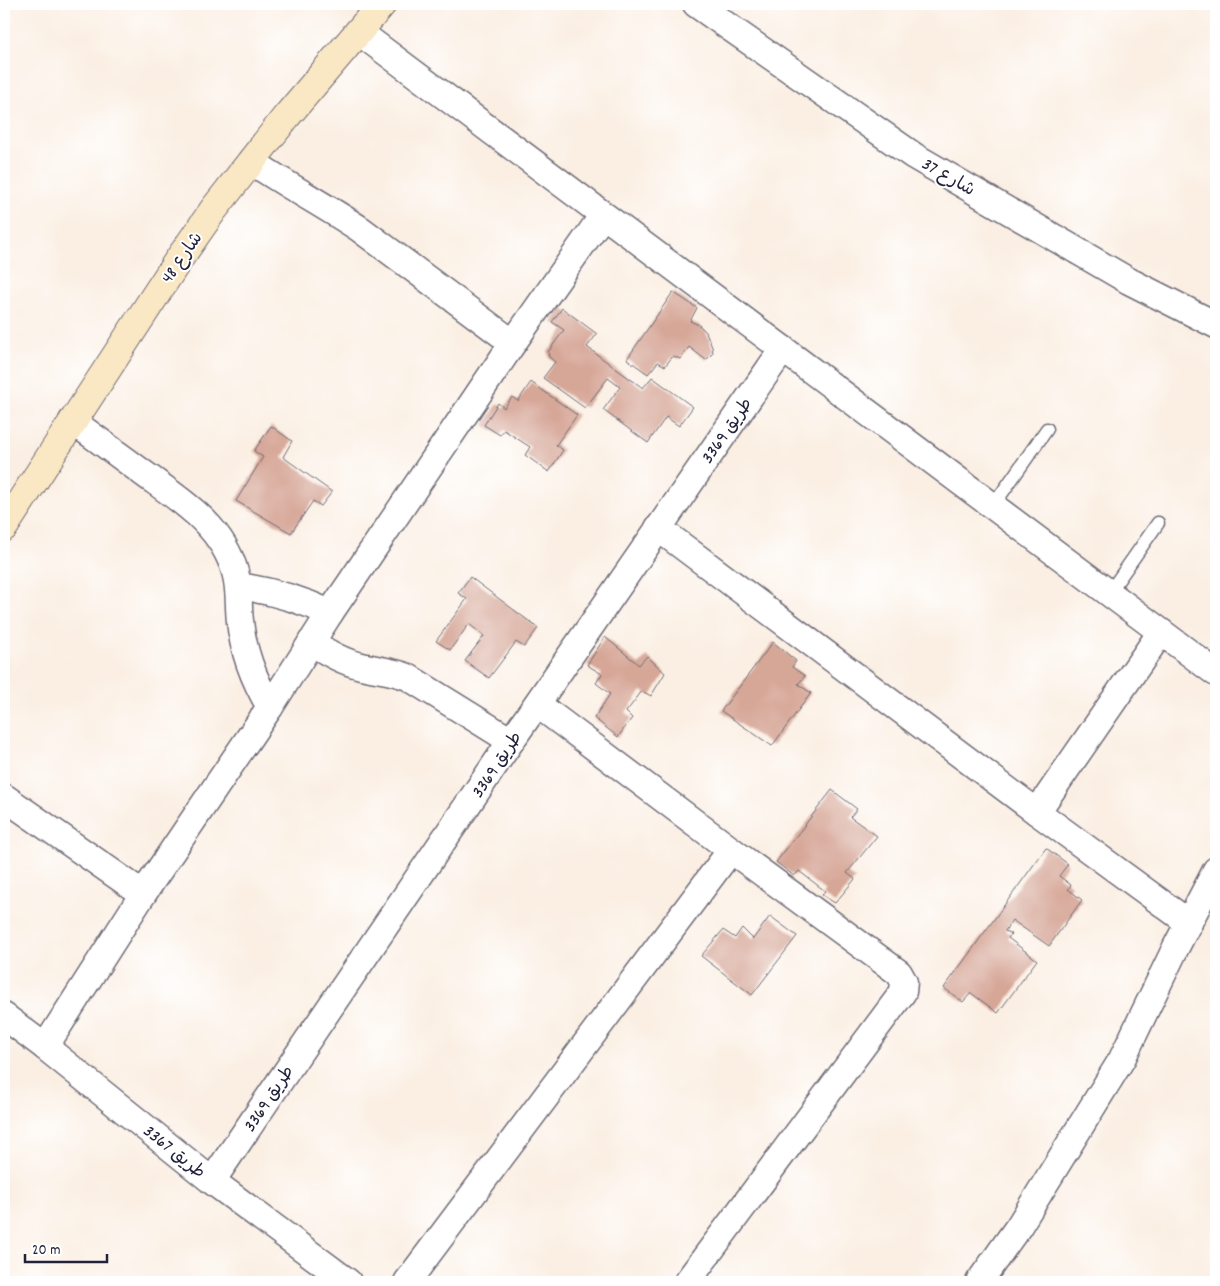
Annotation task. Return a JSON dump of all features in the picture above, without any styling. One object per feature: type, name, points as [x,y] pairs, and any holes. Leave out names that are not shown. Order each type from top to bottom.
[{"type":"street","name":"شارع 48","points":[[4,527],[179,259],[286,117],[382,4]]},
{"type":"street","name":"شارع 37","points":[[696,4],[914,156],[1129,281],[1216,325]]},
{"type":"street","points":[[359,32],[1216,674]]},
{"type":"street","points":[[251,161],[275,178],[335,212],[360,229],[513,343]]},
{"type":"street","points":[[46,1047],[143,894],[270,707],[330,613],[513,343],[603,215]]},
{"type":"street","name":"طريق 3369","points":[[212,1180],[511,741],[783,349]]},
{"type":"street","points":[[72,421],[201,517],[218,537],[234,568],[239,586],[238,604],[243,640],[253,674],[270,707]]},
{"type":"street","points":[[658,528],[1037,812],[1190,922]]},
{"type":"street","points":[[239,586],[286,595],[330,613]]},
{"type":"street","points":[[1037,812],[1161,632]]},
{"type":"street","points":[[311,642],[340,659],[356,665],[396,672],[408,677],[511,741]]},
{"type":"street","points":[[537,704],[899,973],[904,982],[903,992],[687,1282]]},
{"type":"street","points":[[4,797],[143,894]]},
{"type":"street","points":[[407,1282],[731,850]]},
{"type":"street","points":[[979,1282],[1019,1226],[1122,1059],[1216,870]]},
{"type":"street","name":"طريق 3367","points":[[4,1016],[46,1047],[212,1180],[348,1282]]},
{"type":"lane","points":[[992,506],[1048,429]]},
{"type":"lane","points":[[1109,593],[1158,523]]},
{"type":"building","points":[[673,292],[697,308],[690,321],[699,325],[706,332],[713,353],[706,360],[689,347],[680,359],[673,356],[665,366],[658,362],[648,374],[627,359]]},
{"type":"building","points":[[562,308],[597,334],[587,347],[643,388],[652,377],[693,407],[679,426],[666,417],[648,443],[603,410],[620,387],[608,378],[585,408],[543,378],[555,362],[549,357],[548,352],[564,330],[552,322]]},
{"type":"building","points":[[531,382],[577,415],[556,445],[563,450],[549,472],[525,455],[530,447],[504,430],[500,435],[484,425],[498,403],[504,408],[512,397],[518,401]]},
{"type":"building","points":[[271,426],[292,441],[283,457],[332,492],[321,506],[313,501],[291,533],[236,501],[263,457],[254,451]]},
{"type":"building","points":[[470,577],[538,628],[524,647],[516,642],[489,678],[465,661],[484,636],[469,624],[450,650],[436,641],[467,599],[458,593]]},
{"type":"building","points":[[605,637],[639,665],[647,656],[665,673],[651,696],[642,691],[626,712],[632,718],[618,737],[594,718],[610,694],[596,683],[602,674],[587,665]]},
{"type":"building","points":[[773,642],[796,661],[792,667],[805,676],[798,684],[811,693],[772,746],[721,711]]},
{"type":"building","points":[[832,790],[857,809],[850,817],[877,836],[847,873],[855,879],[835,903],[822,895],[825,891],[799,871],[794,876],[776,862]]},
{"type":"building","points":[[1046,848],[1068,864],[1059,876],[1071,885],[1068,889],[1082,900],[1049,946],[1012,920],[1005,931],[1011,934],[1008,938],[1037,960],[998,1013],[971,993],[963,1002],[944,988]]},
{"type":"building","points":[[770,916],[797,936],[752,995],[701,956],[723,930],[735,938],[742,928],[753,939]]}]
